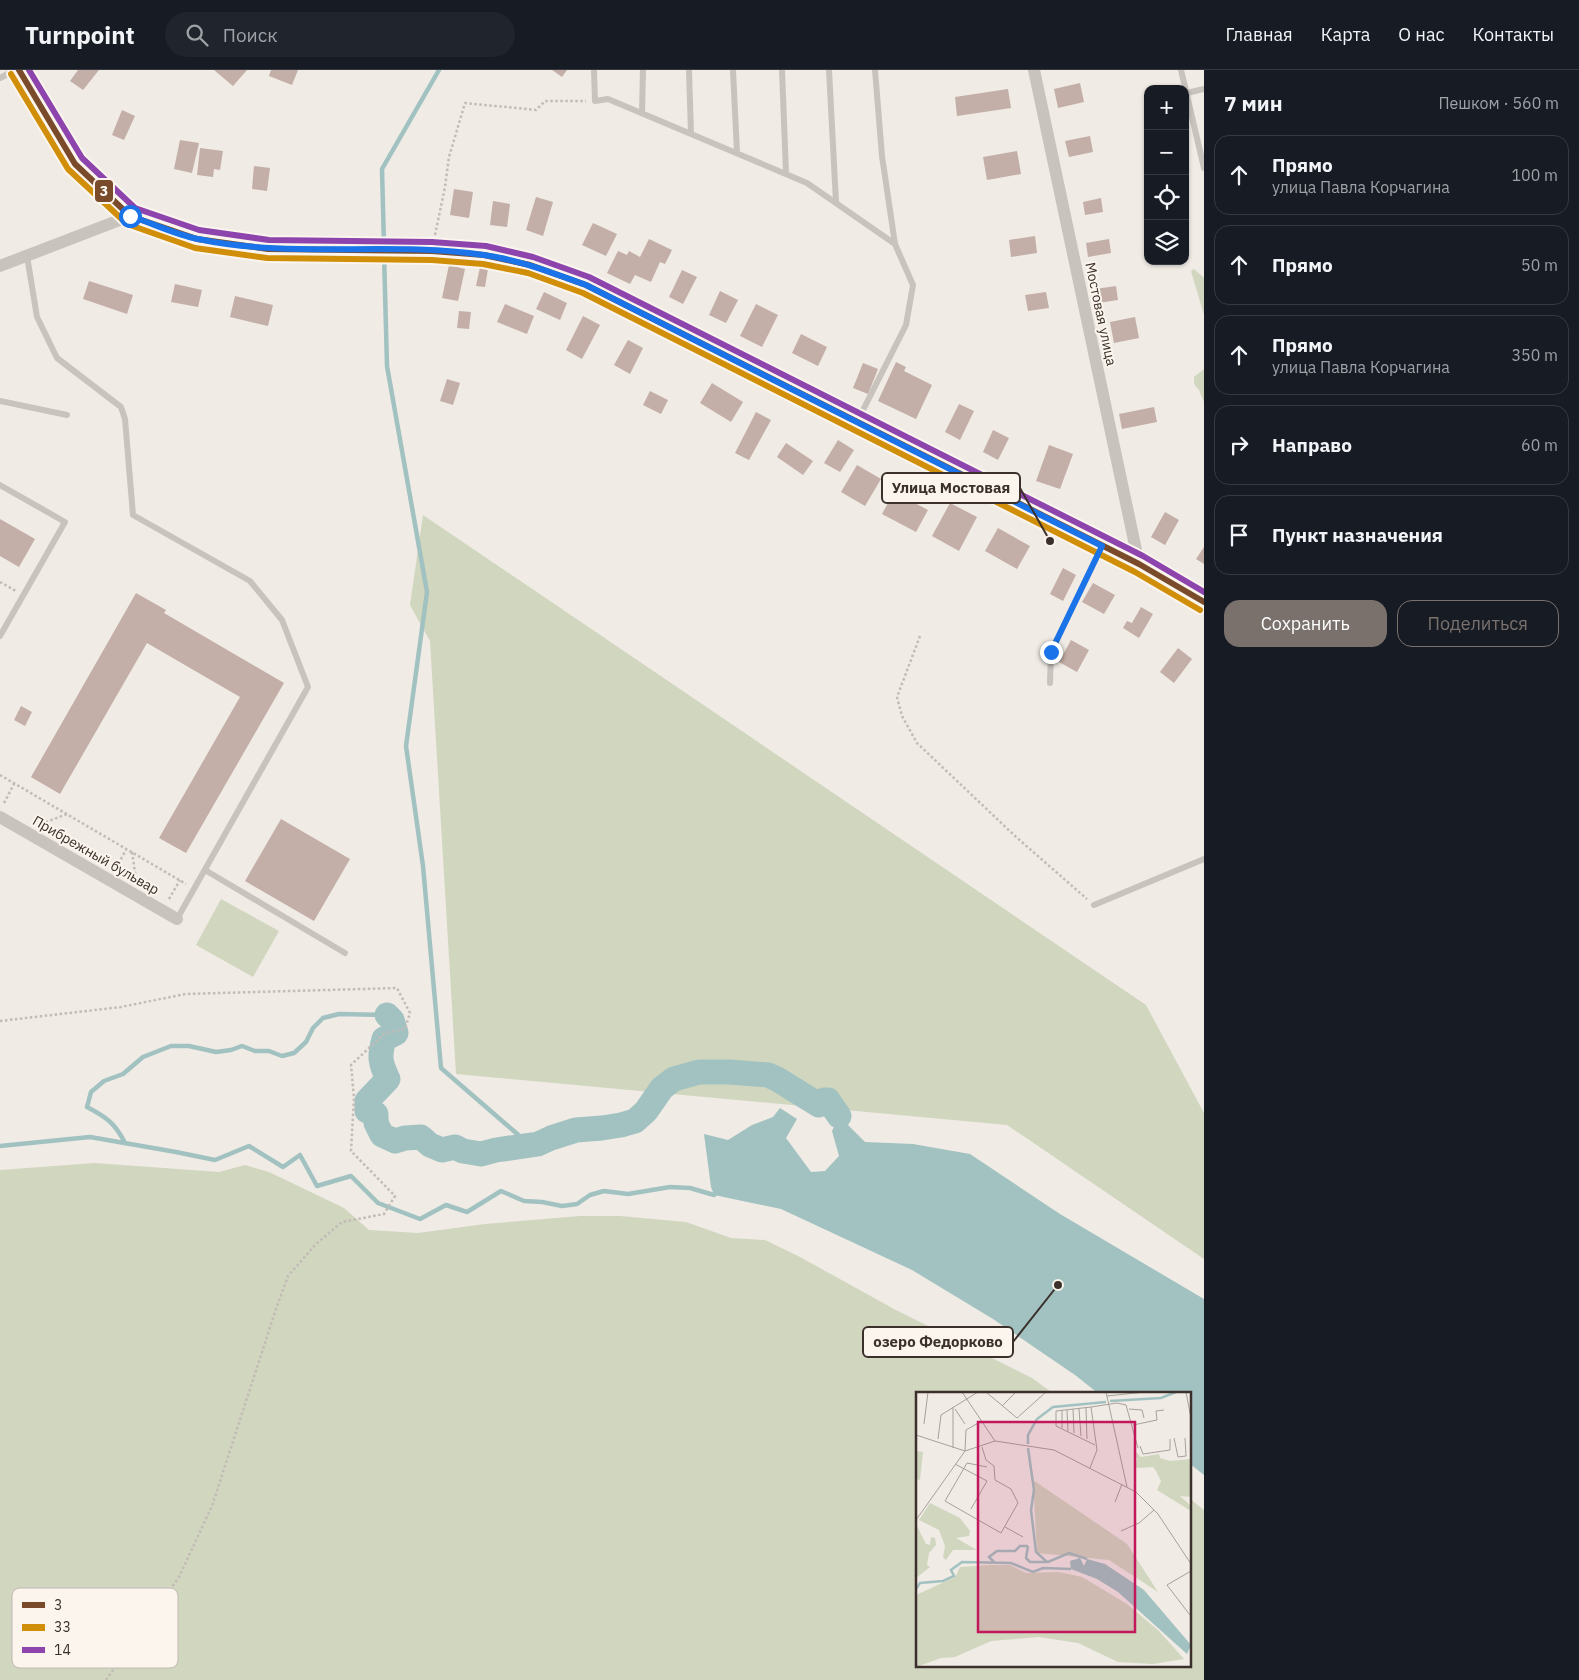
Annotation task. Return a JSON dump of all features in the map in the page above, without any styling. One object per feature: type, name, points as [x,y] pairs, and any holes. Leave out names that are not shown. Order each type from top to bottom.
[{"type":"main road","points":[[17,70],[75,164],[130,216],[197,239],[268,249],[432,251],[484,255],[530,265],[586,285],[1139,564],[1204,602]]},
{"type":"street","name":"Мостовая улица","points":[[1034,70],[1139,564]]},
{"type":"street","points":[[0,266],[130,216]]},
{"type":"street","name":"Прибрежный бульвар","points":[[0,817],[177,919]]},
{"type":"lane","points":[[0,78],[17,70]]},
{"type":"lane","points":[[594,70],[594,100],[608,99],[642,112],[807,183],[895,244]]},
{"type":"lane","points":[[642,112],[643,70]]},
{"type":"lane","points":[[689,70],[691,133]]},
{"type":"lane","points":[[733,70],[737,152]]},
{"type":"lane","points":[[782,70],[786,173]]},
{"type":"lane","points":[[829,70],[836,202]]},
{"type":"lane","points":[[857,421],[906,325],[913,285],[895,244],[882,156],[875,70]]},
{"type":"lane","points":[[1181,70],[1185,85]]},
{"type":"lane","points":[[1189,92],[1204,88]]},
{"type":"lane","points":[[1189,102],[1204,168]]},
{"type":"lane","points":[[27,256],[37,317],[58,358],[121,407],[126,419],[132,515],[250,581],[282,620],[308,688],[177,919]]},
{"type":"lane","points":[[0,401],[67,415]]},
{"type":"lane","points":[[0,485],[65,522],[0,636]]},
{"type":"lane","points":[[1050,683],[1051,652],[1102,546]]},
{"type":"lane","points":[[1094,905],[1204,860]]},
{"type":"lane","points":[[205,870],[345,953]]},
{"type":"path","points":[[432,251],[445,187],[449,156],[465,103],[536,110],[545,102],[594,100]]},
{"type":"path","points":[[0,582],[23,595]]},
{"type":"path","points":[[920,636],[897,697],[902,716],[917,743],[1015,836],[1094,905]]},
{"type":"path","points":[[0,775],[194,889]]},
{"type":"path","points":[[4,803],[14,784]]},
{"type":"path","points":[[41,824],[67,814]]},
{"type":"path","points":[[116,868],[126,849]]},
{"type":"path","points":[[132,852],[136,879]]},
{"type":"path","points":[[169,899],[180,880]]},
{"type":"path","points":[[0,1021],[121,1006],[185,994],[396,988],[410,1013],[405,1029],[385,1033],[351,1065],[354,1098],[351,1151],[395,1196],[384,1214],[342,1222],[316,1244],[288,1276],[212,1506],[179,1577],[171,1588]]},
{"type":"path","points":[[106,1680],[115,1668]]},
{"type":"green space","points":[[1194,269],[1204,278],[1204,315],[1191,271]]},
{"type":"green space","points":[[1204,369],[1204,402],[1194,384],[1194,377]]},
{"type":"green space","points":[[423,515],[1146,1005],[1204,1113],[1204,1259],[1007,1125],[456,1074],[430,641],[410,605]]},
{"type":"green space","points":[[221,899],[279,931],[253,977],[196,945]]},
{"type":"green space","points":[[95,1163],[219,1172],[245,1165],[269,1172],[344,1208],[369,1230],[418,1233],[485,1224],[580,1216],[620,1216],[686,1222],[731,1238],[765,1240],[800,1257],[894,1309],[1032,1378],[1051,1392],[916,1392],[916,1668],[1192,1668],[1192,1501],[1204,1510],[1204,1680],[0,1680],[0,1170]]},
{"type":"water","points":[[780,1108],[797,1119],[786,1138],[811,1172],[825,1171],[839,1156],[832,1131],[839,1116],[865,1142],[913,1144],[970,1154],[1060,1214],[1204,1299],[1204,1475],[1192,1466],[1192,1392],[1096,1392],[1075,1375],[993,1319],[912,1270],[781,1209],[714,1195],[711,1187],[704,1134],[728,1140],[752,1125],[773,1117]]},
{"type":"building","points":[[78,70],[99,70],[83,90],[70,81]]},
{"type":"building","points":[[214,70],[247,70],[233,86]]},
{"type":"building","points":[[271,70],[298,70],[292,85],[269,76]]},
{"type":"building","points":[[552,70],[567,70],[562,77]]},
{"type":"building","points":[[1080,83],[1084,102],[1058,108],[1054,89]]},
{"type":"building","points":[[1008,89],[1011,108],[957,116],[955,97]]},
{"type":"building","points":[[122,110],[135,116],[124,140],[112,135]]},
{"type":"building","points":[[1090,136],[1093,152],[1069,157],[1065,141]]},
{"type":"building","points":[[180,140],[199,143],[192,173],[174,169]]},
{"type":"building","points":[[200,148],[223,151],[220,170],[214,169],[213,177],[197,175]]},
{"type":"building","points":[[1017,151],[1021,174],[987,180],[983,157]]},
{"type":"building","points":[[254,166],[270,168],[267,191],[252,189]]},
{"type":"building","points":[[454,189],[473,192],[469,218],[450,215]]},
{"type":"building","points":[[536,197],[553,202],[543,236],[526,230]]},
{"type":"building","points":[[1101,198],[1103,212],[1085,215],[1083,202]]},
{"type":"building","points":[[493,201],[510,204],[507,227],[490,225]]},
{"type":"building","points":[[593,223],[617,234],[606,256],[582,245]]},
{"type":"building","points":[[1035,236],[1037,253],[1011,257],[1009,240]]},
{"type":"building","points":[[649,239],[672,250],[665,264],[660,262],[651,282],[635,275],[630,284],[607,273],[618,251],[627,255],[629,251],[640,257]]},
{"type":"building","points":[[1109,239],[1111,253],[1088,257],[1086,243]]},
{"type":"building","points":[[449,265],[465,269],[458,301],[442,298]]},
{"type":"building","points":[[480,267],[488,269],[485,287],[476,286]]},
{"type":"building","points":[[682,270],[697,277],[683,304],[669,297]]},
{"type":"building","points":[[89,281],[133,295],[127,314],[83,299]]},
{"type":"building","points":[[175,284],[202,290],[198,307],[171,302]]},
{"type":"building","points":[[1116,286],[1118,300],[1098,303],[1095,289]]},
{"type":"building","points":[[720,291],[738,300],[726,323],[709,315]]},
{"type":"building","points":[[544,292],[567,303],[560,320],[536,309]]},
{"type":"building","points":[[1046,292],[1049,308],[1028,311],[1025,295]]},
{"type":"building","points":[[235,296],[273,305],[268,326],[230,317]]},
{"type":"building","points":[[505,304],[534,316],[527,334],[497,322]]},
{"type":"building","points":[[756,304],[778,315],[762,347],[740,336]]},
{"type":"building","points":[[459,311],[471,312],[469,329],[457,328]]},
{"type":"building","points":[[583,316],[600,325],[582,359],[566,350]]},
{"type":"building","points":[[1135,317],[1139,338],[1114,343],[1110,322]]},
{"type":"building","points":[[801,334],[827,347],[818,366],[792,353]]},
{"type":"building","points":[[628,340],[643,348],[630,374],[614,365]]},
{"type":"building","points":[[896,362],[906,367],[904,371],[932,385],[916,419],[878,401]]},
{"type":"building","points":[[863,363],[878,369],[868,394],[853,388]]},
{"type":"building","points":[[447,379],[460,383],[453,405],[440,401]]},
{"type":"building","points":[[712,383],[743,402],[731,422],[700,403]]},
{"type":"building","points":[[650,391],[668,400],[661,414],[643,405]]},
{"type":"building","points":[[959,404],[974,411],[960,440],[945,432]]},
{"type":"building","points":[[1154,407],[1157,422],[1122,429],[1119,414]]},
{"type":"building","points":[[756,412],[771,420],[749,460],[735,453]]},
{"type":"building","points":[[993,430],[1009,438],[998,460],[983,452]]},
{"type":"building","points":[[838,440],[854,450],[840,472],[824,463]]},
{"type":"building","points":[[786,443],[813,461],[803,475],[777,457]]},
{"type":"building","points":[[1049,445],[1073,454],[1060,489],[1036,481]]},
{"type":"building","points":[[857,465],[881,479],[865,506],[841,492]]},
{"type":"building","points":[[894,492],[928,510],[916,532],[882,514]]},
{"type":"building","points":[[950,503],[977,517],[959,551],[932,536]]},
{"type":"building","points":[[1165,512],[1179,520],[1165,545],[1151,537]]},
{"type":"building","points":[[0,519],[35,539],[19,567],[0,556]]},
{"type":"building","points":[[998,528],[1030,546],[1017,569],[985,551]]},
{"type":"building","points":[[1204,547],[1204,564],[1196,559]]},
{"type":"building","points":[[1063,568],[1076,575],[1063,601],[1050,594]]},
{"type":"building","points":[[1093,583],[1115,595],[1104,614],[1082,602]]},
{"type":"building","points":[[136,593],[166,610],[164,613],[284,683],[186,853],[159,838],[240,697],[147,643],[60,794],[31,777]]},
{"type":"building","points":[[1141,607],[1153,614],[1139,638],[1123,628],[1127,621],[1132,623]]},
{"type":"building","points":[[1071,640],[1089,650],[1077,672],[1059,662]]},
{"type":"building","points":[[1178,648],[1192,659],[1174,683],[1160,672]]},
{"type":"building","points":[[21,706],[32,712],[25,726],[14,720]]},
{"type":"building","points":[[281,819],[350,859],[314,921],[245,881]]},
{"type":"waterway","points":[[384,246],[382,169],[439,70]]},
{"type":"waterway","points":[[384,254],[387,366],[427,592],[406,746],[423,866],[441,1068],[530,1145]]},
{"type":"waterway","points":[[125,1143],[118,1130],[109,1121],[87,1107],[91,1092],[104,1081],[123,1074],[143,1057],[171,1046],[189,1046],[216,1052],[242,1046],[255,1051],[269,1051],[282,1056],[294,1053],[306,1042],[313,1028],[323,1018],[339,1014],[387,1015]]},
{"type":"waterway","points":[[387,1015],[392,1020],[396,1033],[384,1039],[381,1050],[382,1064],[388,1079],[367,1101],[367,1111],[376,1114],[376,1123],[382,1135],[395,1141],[421,1137],[430,1145],[442,1150],[455,1147],[463,1151],[481,1154],[538,1144],[576,1130],[602,1128],[635,1121],[646,1111],[662,1088],[674,1079],[699,1072],[768,1075],[819,1105],[824,1100],[828,1100],[839,1116]]},
{"type":"waterway","points":[[0,1146],[90,1137],[215,1160],[249,1146],[283,1167],[300,1155],[317,1186],[351,1176],[378,1203],[420,1219],[446,1205],[467,1212],[501,1191],[524,1201],[562,1206],[577,1204],[590,1195],[604,1191],[628,1194],[670,1187],[690,1188],[714,1195]]},
{"type":"transit line","name":"3","points":[[19,70],[75,164],[130,216],[197,239],[268,249],[432,251],[484,255],[530,265],[586,285],[1139,564],[1204,602]]},
{"type":"transit line","name":"14","points":[[29,70],[82,158],[135,208],[199,230],[269,240],[432,242],[486,246],[533,257],[589,277],[1143,556],[1204,592]]},
{"type":"transit line","name":"33","points":[[11,74],[68,169],[127,224],[195,248],[267,258],[432,260],[483,264],[528,273],[583,293],[1135,572],[1200,610]]},
{"type":"place","name":"Улица Мостовая","points":[[1050,541]]},
{"type":"place","name":"озеро Федорково","points":[[1058,1285]]},
{"type":"route","points":[[130,216],[197,239],[268,249],[432,251],[484,255],[530,265],[586,285],[1102,546],[1051,652]]}]
